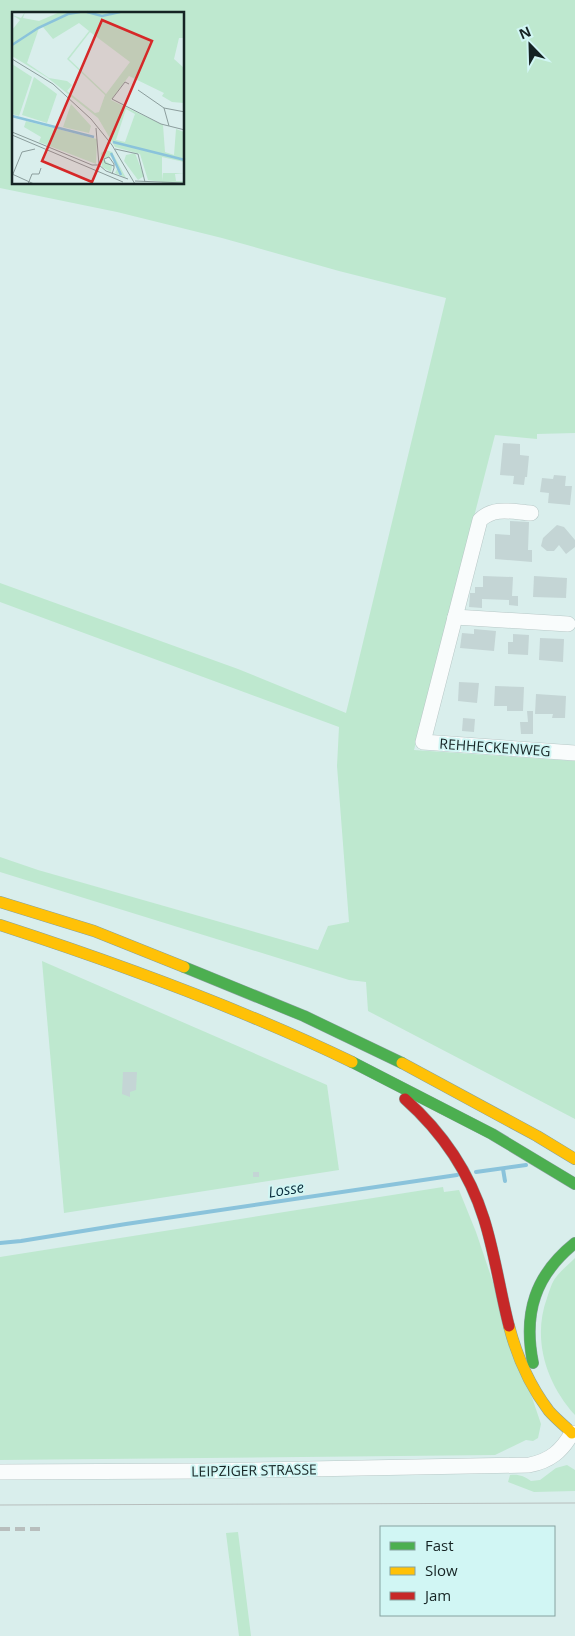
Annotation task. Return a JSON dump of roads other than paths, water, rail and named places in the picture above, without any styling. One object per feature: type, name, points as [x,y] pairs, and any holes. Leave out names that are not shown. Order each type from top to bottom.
[{"type":"highway","points":[[0,902],[94,931],[304,1016],[416,1070],[537,1136],[575,1159]]},
{"type":"highway","points":[[0,925],[94,955],[271,1024],[370,1070],[504,1141],[573,1182]]},
{"type":"highway","points":[[370,1070],[424,1116],[453,1151],[464,1168],[478,1201],[490,1241],[511,1332],[520,1360],[530,1382],[545,1406],[559,1423],[572,1433]]},
{"type":"highway","points":[[572,1433],[539,1382],[530,1351],[529,1332],[532,1304],[543,1277],[559,1256],[575,1244]]},
{"type":"street","name":"REHHECKENWEG","points":[[531,513],[495,511],[487,513],[480,520],[423,742],[575,753]]},
{"type":"street","points":[[455,617],[568,624]]},
{"type":"street","name":"LEIPZIGER STRASSE","points":[[0,1472],[509,1467],[539,1463],[550,1458],[560,1450],[572,1433]]},
{"type":"waterway","name":"Losse","points":[[476,1172],[526,1165]]},
{"type":"waterway","points":[[503,1169],[505,1181]]},
{"type":"waterway","name":"Losse","points":[[0,1243],[457,1175]]},
{"type":"tram line","points":[[0,1505],[575,1503]]},
{"type":"railway","points":[[0,1529],[45,1529]]}]
